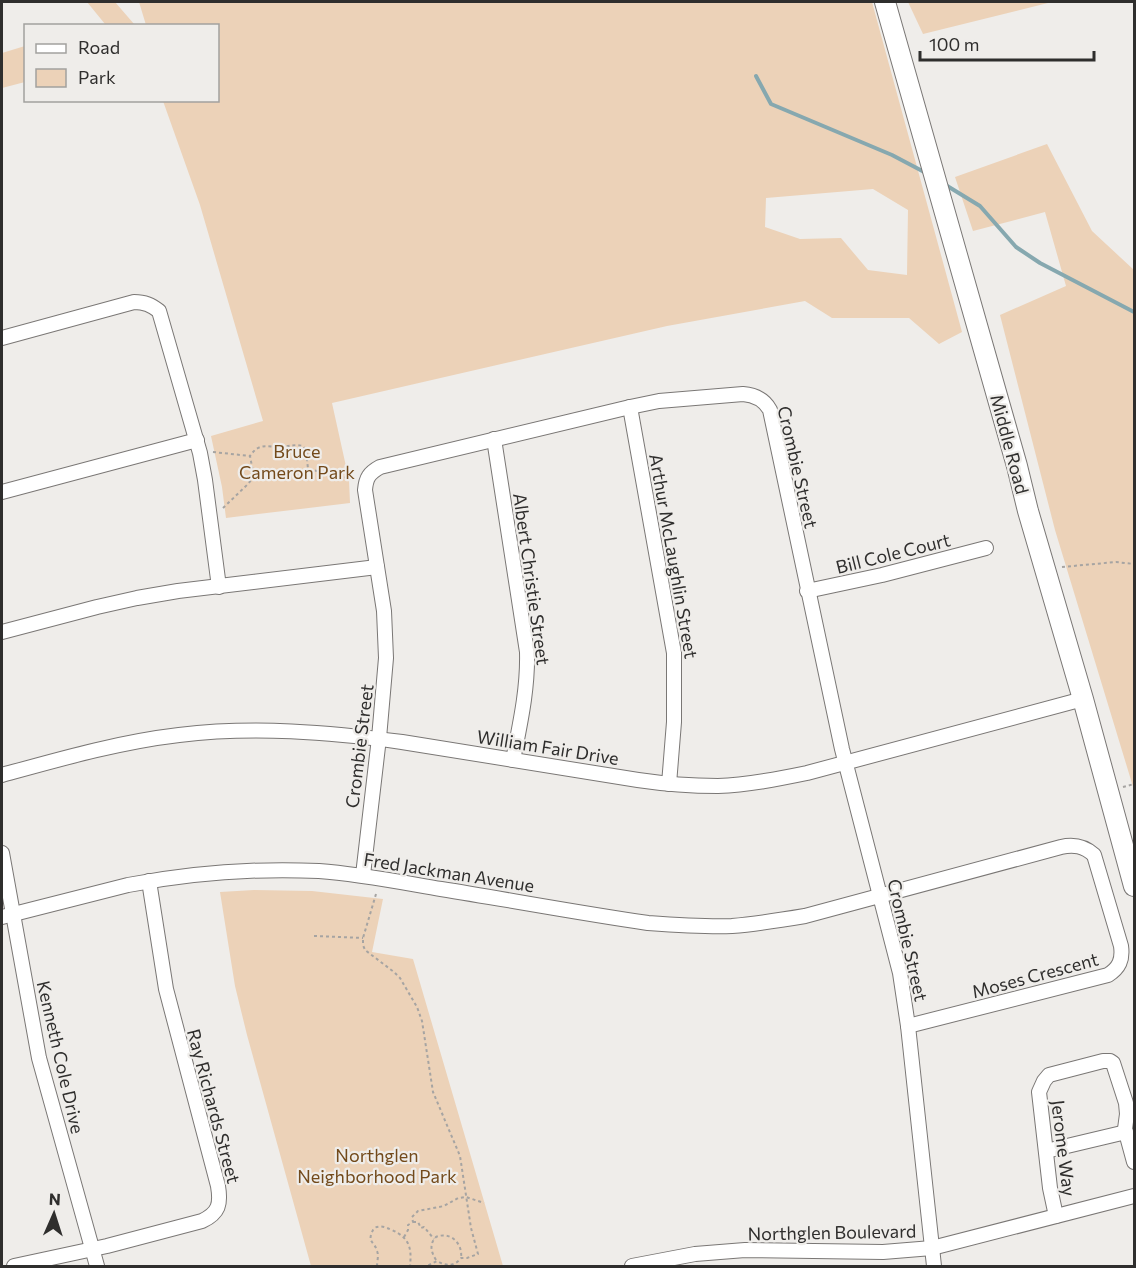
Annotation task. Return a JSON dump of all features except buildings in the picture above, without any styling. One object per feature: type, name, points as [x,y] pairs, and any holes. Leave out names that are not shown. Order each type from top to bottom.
[{"type":"street","name":"Middle Road","points":[[885,2],[1134,886]]},
{"type":"street","points":[[2,338],[134,302],[148,304],[159,311],[197,440],[205,480],[219,587]]},
{"type":"street","name":"Crombie Street","points":[[363,876],[385,687],[386,634],[365,490],[368,476],[372,471],[380,467],[494,439],[658,401],[743,394],[752,394],[760,398],[770,410],[807,591],[846,763],[900,973],[908,1026],[934,1266]]},
{"type":"street","name":"Arthur McLaughlin Street","points":[[630,407],[674,653],[675,710],[669,784]]},
{"type":"street","name":"Albert Christie Street","points":[[494,439],[527,652],[525,693],[513,760]]},
{"type":"street","points":[[2,492],[197,440]]},
{"type":"street","name":"Bill Cole Court","points":[[807,591],[882,575],[986,548]]},
{"type":"street","points":[[2,632],[136,598],[377,567]]},
{"type":"street","name":"William Fair Drive","points":[[2,775],[86,752],[180,735],[315,731],[379,738],[669,784],[721,786],[807,773],[1083,699]]},
{"type":"street","name":"Moses Crescent","points":[[880,896],[1062,847],[1080,846],[1088,849],[1097,861],[1121,946],[1119,965],[1108,975],[908,1026]]},
{"type":"street","name":"Kenneth Cole Drive","points":[[2,853],[7,916],[39,1058],[97,1266]]},
{"type":"street","name":"Fred Jackman Avenue","points":[[7,916],[128,885],[183,875],[245,870],[321,872],[363,876],[614,918],[690,926],[731,926],[782,920],[880,896]]},
{"type":"street","name":"Ray Richards Street","points":[[92,1249],[202,1221],[216,1211],[219,1204],[218,1186],[166,989],[149,881]]},
{"type":"street","name":"Jerome Way","points":[[1056,1216],[1046,1163],[1039,1092],[1040,1086],[1049,1075],[1103,1061],[1113,1063],[1127,1108],[1125,1125],[1134,1162]]},
{"type":"street","points":[[1046,1151],[1126,1132]]},
{"type":"street","name":"Northglen Boulevard","points":[[632,1266],[695,1254],[745,1250],[883,1252],[933,1248],[1134,1196]]},
{"type":"street","points":[[14,1266],[92,1249]]},
{"type":"path","points":[[308,469],[306,450],[303,446],[260,447],[250,456],[253,472],[268,477],[308,469],[352,479]]},
{"type":"path","points":[[213,452],[250,456]]},
{"type":"path","points":[[223,508],[256,474]]},
{"type":"path","points":[[1062,567],[1116,562],[1134,564]]},
{"type":"path","points":[[1123,787],[1134,784]]},
{"type":"path","points":[[376,894],[363,945],[365,950],[400,978],[417,1007],[422,1021],[433,1092],[460,1156],[472,1235],[478,1254],[461,1258]]},
{"type":"path","points":[[314,936],[363,938]]},
{"type":"path","points":[[413,1222],[412,1217],[418,1211],[444,1206],[458,1198],[466,1197],[484,1203]]},
{"type":"path","points":[[404,1237],[408,1225],[418,1222],[421,1228],[424,1227],[434,1239]]},
{"type":"path","points":[[377,1266],[378,1253],[370,1239],[374,1228],[381,1226],[404,1237],[410,1250],[410,1266],[415,1266]]},
{"type":"path","points":[[444,1235],[452,1237],[461,1250],[461,1258],[456,1263],[448,1265],[437,1261],[432,1251],[434,1239],[444,1235]]},
{"type":"path","points":[[427,1266],[437,1261]]},
{"type":"green space","points":[[87,2],[115,2],[134,24],[105,24]]},
{"type":"green space","name":"Bruce Cameron Park","points":[[139,2],[872,2],[962,332],[939,344],[909,318],[832,318],[805,301],[667,326],[332,403],[349,480],[350,503],[226,518],[211,436],[263,421],[200,205],[163,102],[219,102],[219,24],[146,24]],"holes":[[[873,189],[908,210],[907,275],[868,270],[841,238],[800,239],[765,227],[766,198]]]},
{"type":"green space","points":[[908,2],[1052,2],[923,34]]},
{"type":"green space","points":[[24,46],[24,82],[2,88],[2,53]]},
{"type":"green space","points":[[1047,144],[1092,231],[1134,270],[1134,790],[1055,530],[1000,315],[1066,286],[1045,212],[973,231],[955,177]]},
{"type":"green space","name":"Northglen Neighborhood Park","points":[[312,891],[383,899],[372,952],[413,959],[503,1266],[311,1266],[235,986],[220,892]]},
{"type":"waterway","points":[[756,76],[771,104],[892,155],[928,174]]},
{"type":"waterway","points":[[944,184],[980,206],[1016,247],[1040,263],[1134,312]]}]
